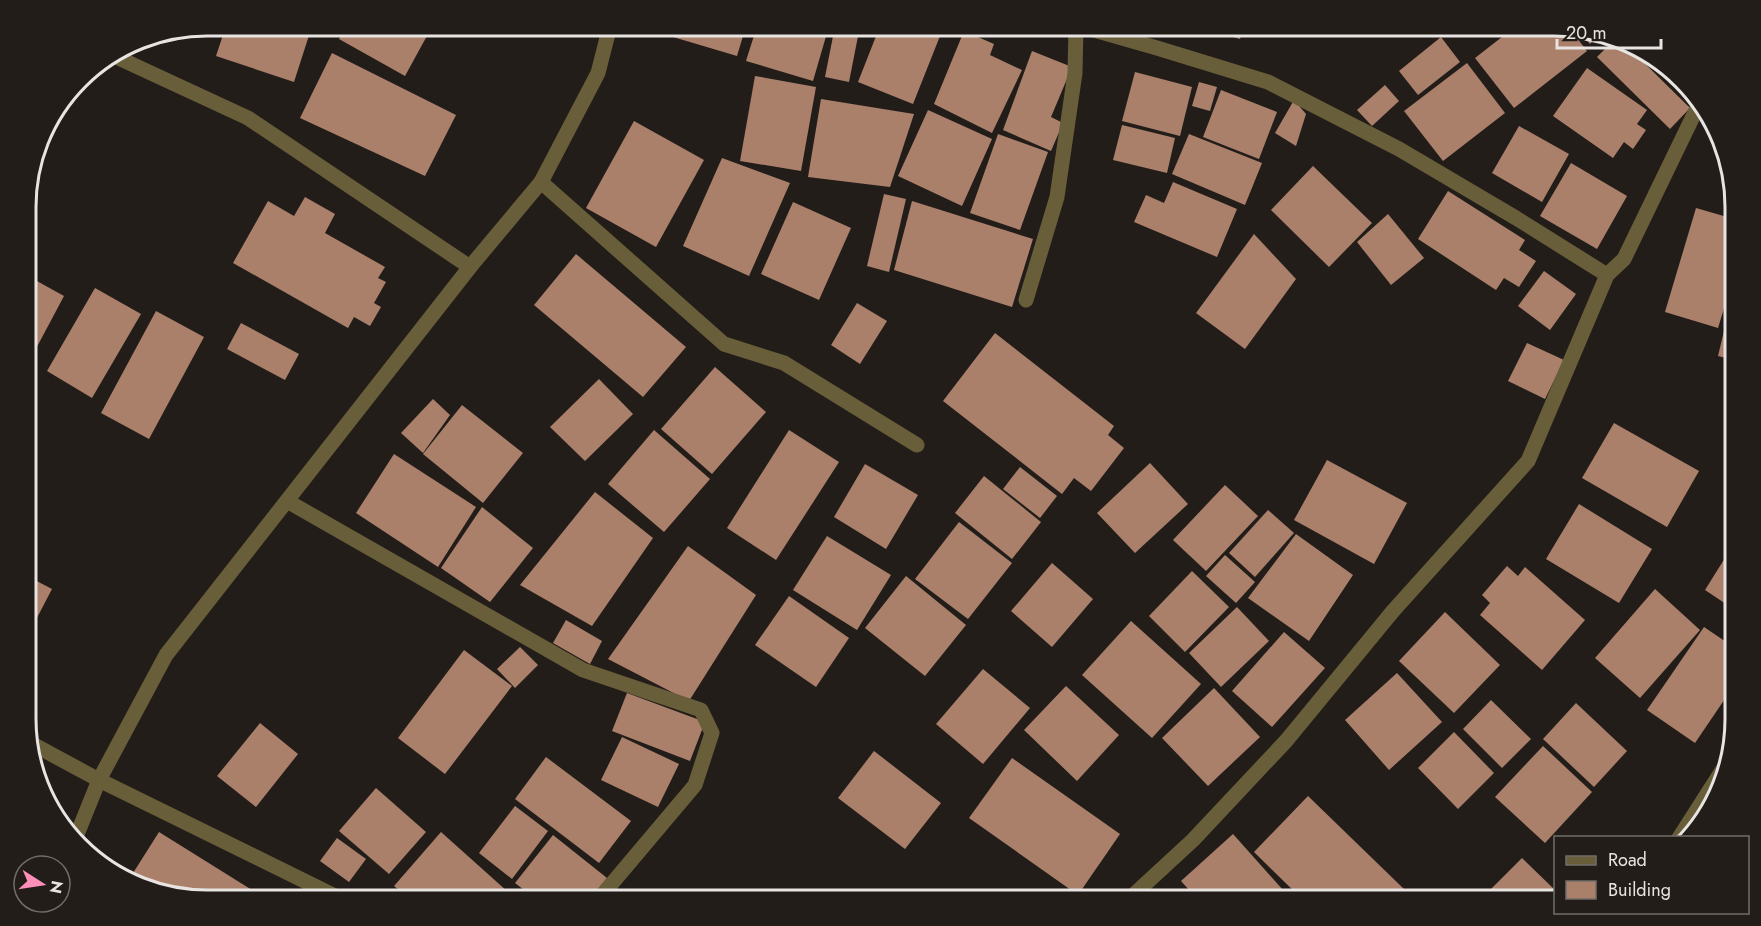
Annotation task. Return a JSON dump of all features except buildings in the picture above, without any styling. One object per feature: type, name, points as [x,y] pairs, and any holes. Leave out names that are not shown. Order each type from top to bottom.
[{"type":"street","points":[[78,832],[99,780],[166,656],[470,267],[541,182],[598,73],[607,36]]},
{"type":"street","points":[[1026,300],[1057,197],[1075,73],[1077,36]]},
{"type":"street","points":[[1114,36],[1268,82],[1399,149],[1607,275]]},
{"type":"street","points":[[121,59],[248,118],[470,267]]},
{"type":"street","points":[[1139,890],[1193,840],[1286,741],[1393,611],[1528,461],[1607,275],[1624,259],[1696,111]]},
{"type":"street","points":[[541,182],[724,344],[784,363],[916,446]]},
{"type":"street","points":[[287,501],[583,670],[701,710],[712,733],[695,785],[606,890]]},
{"type":"street","points":[[38,747],[99,780],[323,890]]},
{"type":"street","points":[[1681,834],[1709,791]]}]
